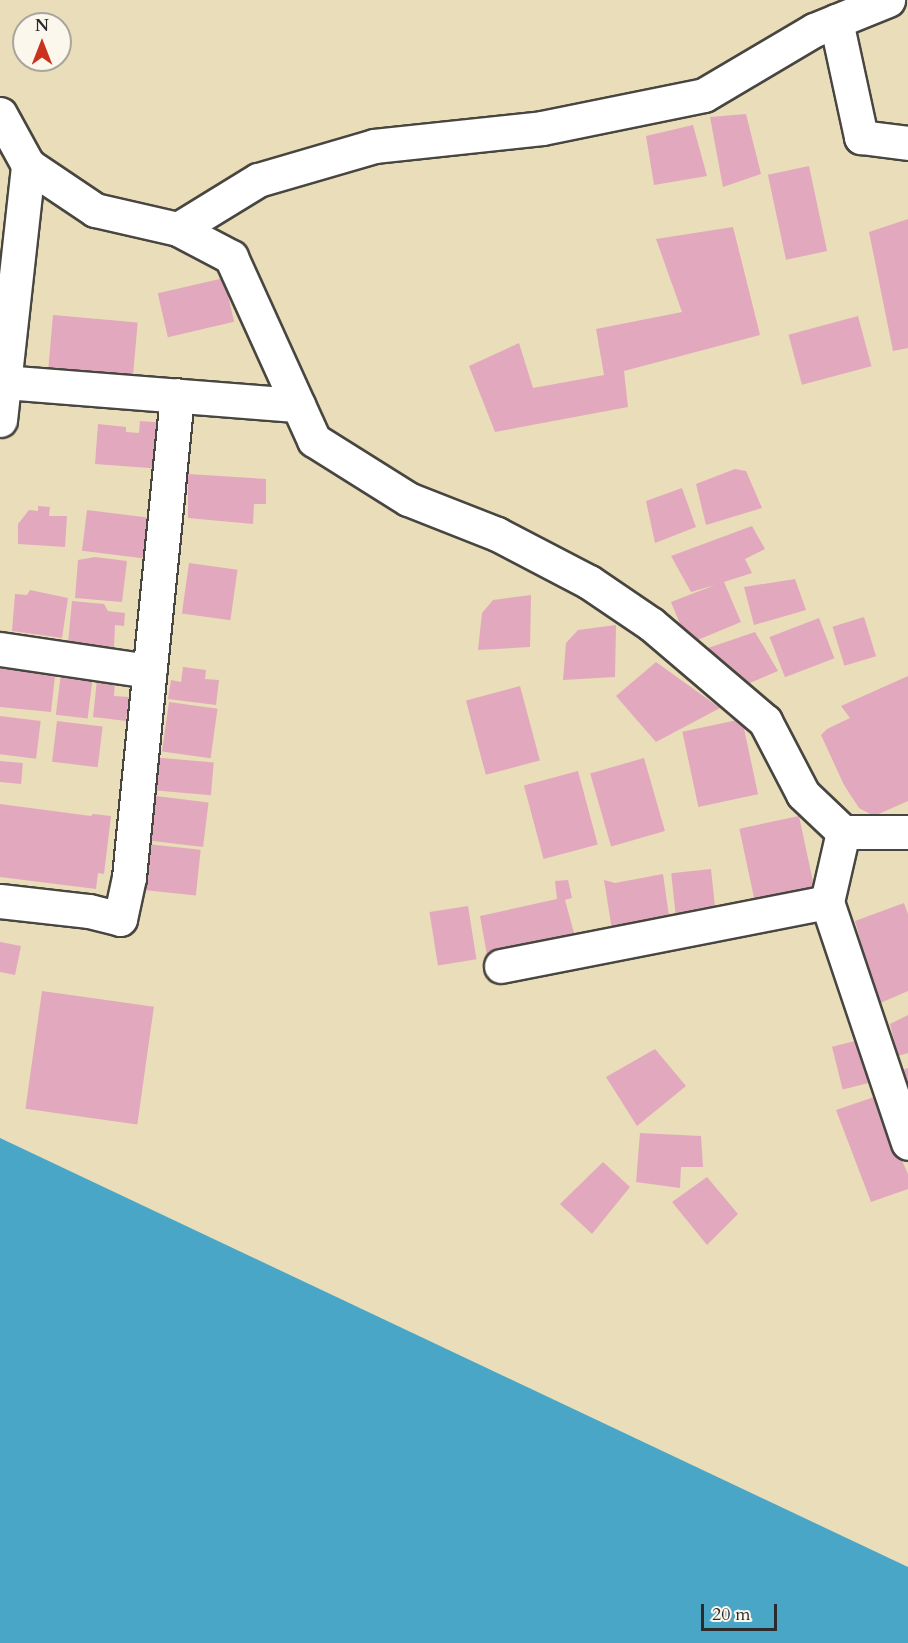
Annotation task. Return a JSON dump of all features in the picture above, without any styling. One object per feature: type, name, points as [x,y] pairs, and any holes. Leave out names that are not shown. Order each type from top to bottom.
[{"type":"street","points":[[178,229],[258,180],[374,146],[542,128],[704,95],[814,30],[888,0]]},
{"type":"street","points":[[836,21],[861,137],[908,143]]},
{"type":"street","points":[[0,114],[28,165],[95,210],[178,229],[231,256],[314,441],[408,499],[497,534],[589,582],[651,624],[765,722],[803,794],[843,832],[908,832]]},
{"type":"street","points":[[0,420],[28,165]]},
{"type":"street","points":[[4,382],[298,405]]},
{"type":"street","points":[[0,901],[89,910],[120,919],[129,878],[177,395]]},
{"type":"street","points":[[0,649],[149,672]]},
{"type":"street","points":[[843,832],[827,902],[908,1143]]},
{"type":"street","points":[[501,966],[827,902]]},
{"type":"water","points":[[0,1138],[908,1567],[908,1643],[0,1643]]},
{"type":"building","points":[[746,114],[761,174],[723,187],[710,117]]},
{"type":"building","points":[[693,125],[707,176],[654,185],[646,136]]},
{"type":"building","points":[[809,166],[827,251],[786,260],[768,175]]},
{"type":"building","points":[[908,219],[908,348],[893,351],[869,232]]},
{"type":"building","points":[[733,227],[760,335],[624,371],[628,407],[495,432],[469,366],[519,343],[533,388],[604,375],[596,329],[682,312],[656,239]]},
{"type":"building","points":[[224,278],[234,322],[168,337],[158,293]]},
{"type":"building","points":[[53,315],[138,322],[133,381],[48,374]]},
{"type":"building","points":[[858,316],[871,366],[802,385],[788,335]]},
{"type":"building","points":[[140,421],[166,423],[163,469],[95,464],[98,424],[126,427],[126,432],[139,433]]},
{"type":"building","points":[[735,469],[746,471],[762,508],[706,525],[696,484]]},
{"type":"building","points":[[188,474],[266,479],[266,504],[254,504],[253,524],[188,518]]},
{"type":"building","points":[[682,488],[696,527],[655,543],[646,501]]},
{"type":"building","points":[[38,506],[50,507],[49,516],[67,516],[65,547],[18,544],[18,524],[29,510],[38,511]]},
{"type":"building","points":[[87,510],[148,517],[143,558],[82,551]]},
{"type":"building","points":[[752,526],[765,549],[745,559],[752,573],[724,582],[741,622],[688,644],[671,602],[715,585],[691,592],[671,556]]},
{"type":"building","points":[[95,557],[127,561],[122,602],[75,598],[78,560]]},
{"type":"building","points":[[189,563],[238,570],[230,620],[182,614]]},
{"type":"building","points":[[795,579],[806,610],[754,625],[744,587]]},
{"type":"building","points":[[30,590],[68,598],[62,638],[12,631],[15,594],[27,595]]},
{"type":"building","points":[[531,595],[530,647],[478,650],[482,613],[493,600]]},
{"type":"building","points":[[72,601],[104,604],[108,611],[125,613],[124,626],[115,625],[114,647],[68,643]]},
{"type":"building","points":[[864,617],[876,656],[844,666],[832,627]]},
{"type":"building","points":[[819,618],[834,658],[785,677],[770,637]]},
{"type":"building","points":[[616,625],[615,677],[563,680],[566,643],[578,630]]},
{"type":"building","points":[[755,632],[778,671],[736,689],[705,649]]},
{"type":"building","points":[[3,662],[49,672],[55,676],[51,712],[0,707],[0,668],[2,669]]},
{"type":"building","points":[[656,662],[720,708],[656,742],[616,696]]},
{"type":"building","points":[[183,667],[206,670],[205,679],[219,680],[216,705],[168,699],[171,680],[181,682]]},
{"type":"building","points":[[61,673],[93,677],[88,719],[56,715]]},
{"type":"building","points":[[908,676],[908,801],[874,816],[859,808],[844,785],[821,735],[827,729],[850,718],[841,706]]},
{"type":"building","points":[[97,680],[115,682],[114,696],[129,697],[126,721],[93,717]]},
{"type":"building","points":[[520,686],[540,760],[486,775],[466,700]]},
{"type":"building","points":[[169,702],[218,709],[211,758],[162,752]]},
{"type":"building","points":[[0,716],[41,721],[36,759],[0,754]]},
{"type":"building","points":[[742,719],[758,794],[698,807],[682,732]]},
{"type":"building","points":[[57,721],[103,727],[98,767],[52,762]]},
{"type":"building","points":[[151,757],[214,762],[211,795],[148,790]]},
{"type":"building","points":[[644,758],[665,831],[611,846],[590,773]]},
{"type":"building","points":[[0,761],[23,763],[21,784],[0,782]]},
{"type":"building","points":[[578,771],[598,844],[544,859],[524,785]]},
{"type":"building","points":[[148,795],[209,802],[203,847],[143,840]]},
{"type":"building","points":[[0,804],[91,816],[93,814],[111,816],[104,874],[98,873],[96,889],[0,877]]},
{"type":"building","points":[[799,816],[815,891],[755,904],[739,829]]},
{"type":"building","points":[[137,843],[201,850],[196,895],[132,889]]},
{"type":"building","points":[[711,869],[716,917],[676,921],[671,873]]},
{"type":"building","points":[[663,874],[669,916],[612,930],[604,880],[615,883]]},
{"type":"building","points":[[568,880],[572,898],[565,900],[574,933],[487,955],[480,916],[557,899],[555,881]]},
{"type":"building","points":[[904,903],[908,914],[908,991],[878,1004],[855,921]]},
{"type":"building","points":[[468,906],[476,959],[438,965],[429,912]]},
{"type":"building","points":[[0,942],[21,946],[15,975],[0,972]]},
{"type":"building","points":[[42,991],[154,1007],[137,1125],[25,1109]]},
{"type":"building","points":[[908,1015],[908,1053],[898,1056],[890,1024]]},
{"type":"building","points":[[863,1039],[874,1082],[843,1089],[832,1047]]},
{"type":"building","points":[[655,1049],[686,1086],[637,1126],[606,1077]]},
{"type":"building","points":[[908,1068],[908,1092],[907,1092],[902,1070]]},
{"type":"building","points":[[874,1097],[908,1174],[908,1189],[871,1202],[836,1110]]},
{"type":"building","points":[[640,1133],[701,1136],[703,1167],[681,1167],[680,1188],[636,1182]]},
{"type":"building","points":[[603,1162],[630,1187],[592,1234],[560,1204]]},
{"type":"building","points":[[707,1177],[738,1214],[707,1245],[672,1202]]}]
